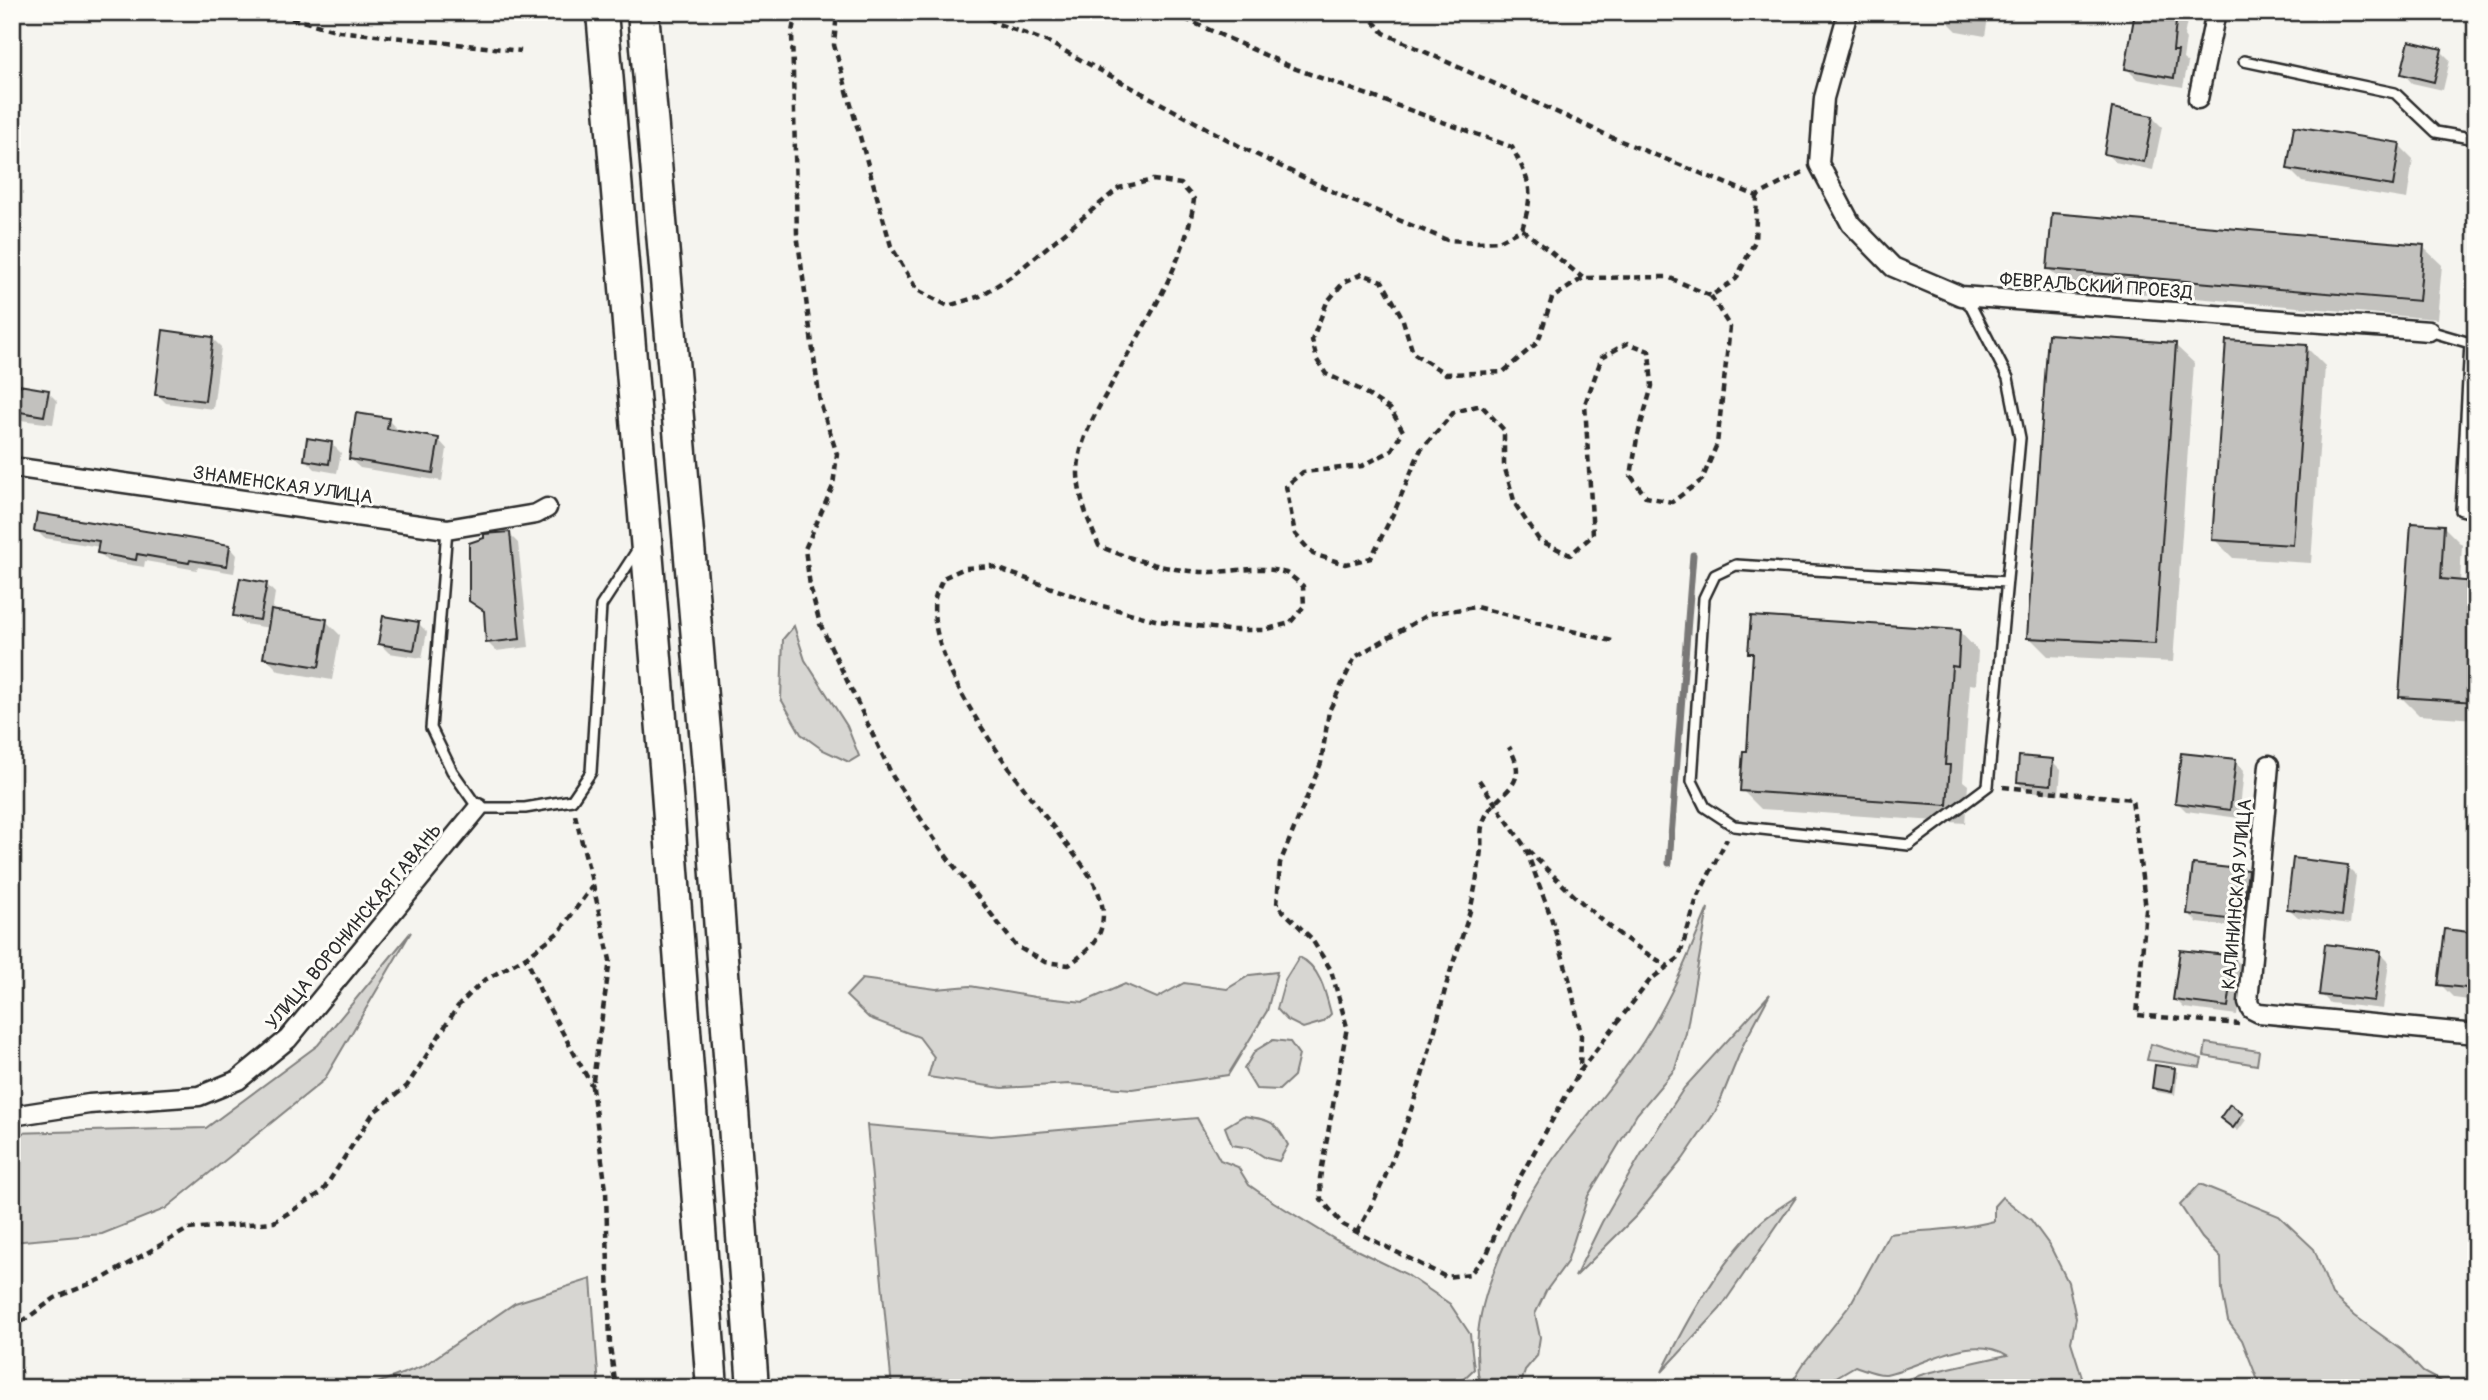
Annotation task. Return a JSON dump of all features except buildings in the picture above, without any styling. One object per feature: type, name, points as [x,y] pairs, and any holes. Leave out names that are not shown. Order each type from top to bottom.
[{"type":"highway","points":[[603,12],[712,1388]]},
{"type":"highway","points":[[643,12],[709,778],[753,1388]]},
{"type":"street","points":[[1819,164],[1824,98],[1848,12]]},
{"type":"street","points":[[2198,99],[2216,12]]},
{"type":"street","name":"ФЕВРАЛЬСКИЙ ПРОЕЗД","points":[[1819,164],[1851,224],[1893,267],[1961,296],[2429,331]]},
{"type":"street","name":"ЗНАМЕНСКАЯ УЛИЦА","points":[[12,467],[447,529],[536,514],[547,508]]},
{"type":"street","name":"КАЛИНИНСКАЯ УЛИЦА","points":[[2269,765],[2248,1002],[2251,1009],[2259,1013],[2476,1034]]},
{"type":"street","name":"УЛИЦА ВОРОНИНСКАЯ ГАВАНЬ","points":[[12,1116],[89,1104],[199,1096],[239,1080],[288,1039],[478,808]]},
{"type":"lane","points":[[2244,61],[2395,93],[2436,132],[2476,139]]},
{"type":"lane","points":[[1961,296],[1971,306],[2008,379],[2020,438],[1988,786],[1909,845],[1734,826],[1705,807],[1692,780],[1704,598],[1715,575],[1736,565],[2006,582]]},
{"type":"lane","points":[[2429,331],[2470,343],[2461,510],[2476,514]]},
{"type":"lane","points":[[447,529],[431,728],[452,771],[478,808],[525,808],[572,800],[591,772],[601,606],[646,536]]},
{"type":"path","points":[[268,12],[339,31],[522,51]]},
{"type":"path","points":[[796,12],[792,32],[797,234],[820,402],[837,454],[833,486],[804,549],[820,624],[893,777],[943,852],[1016,946],[1045,962],[1069,965],[1095,944],[1102,914],[1095,883],[963,699],[947,662],[936,626],[935,598],[943,578],[965,568],[991,566],[1099,604],[1159,621],[1228,630],[1264,630],[1290,622],[1304,606],[1303,586],[1287,574],[1271,571],[1204,572],[1131,559],[1099,546],[1083,508],[1078,473],[1085,433],[1180,256],[1191,224],[1194,199],[1181,184],[1153,180],[1119,188],[1012,276],[980,296],[948,306],[917,290],[891,246],[834,45],[837,12]]},
{"type":"path","points":[[978,12],[998,24],[1048,42],[1243,148],[1348,199],[1447,240],[1478,243],[1499,241],[1522,229],[1531,203],[1527,178],[1511,147],[1296,69],[1170,12]]},
{"type":"path","points":[[1365,12],[1384,33],[1611,136],[1757,196],[1819,164]]},
{"type":"path","points":[[1711,296],[1736,279],[1755,241],[1757,196]]},
{"type":"path","points":[[1522,229],[1583,278]]},
{"type":"path","points":[[1362,274],[1382,281],[1402,317],[1413,353],[1446,374],[1503,372],[1538,342],[1552,298],[1583,278],[1668,277],[1711,296],[1730,327],[1717,444],[1702,480],[1672,502],[1646,497],[1631,476],[1637,438],[1652,386],[1649,351],[1628,343],[1602,357],[1585,404],[1593,536],[1570,555],[1538,540],[1515,503],[1504,465],[1504,430],[1481,405],[1454,412],[1420,451],[1371,558],[1345,564],[1313,554],[1295,534],[1286,486],[1303,472],[1362,466],[1391,451],[1403,431],[1391,410],[1359,389],[1326,374],[1317,359],[1312,340],[1326,302],[1344,282],[1362,274]]},
{"type":"path","points":[[1612,641],[1476,607],[1429,614],[1355,657],[1329,711],[1321,763],[1280,863],[1277,905],[1311,938],[1331,970],[1347,1027],[1320,1178],[1321,1199],[1343,1224],[1446,1277],[1470,1274],[1487,1254],[1515,1186],[1580,1071],[1650,980],[1679,958],[1697,898],[1734,826]]},
{"type":"path","points":[[1357,1232],[1378,1195],[1424,1073],[1475,890],[1482,824],[1490,809],[1508,793],[1518,771],[1516,758],[1509,747]]},
{"type":"path","points":[[1479,780],[1525,847],[1569,892],[1637,950],[1668,966]]},
{"type":"path","points":[[1988,786],[2132,799],[2146,909],[2137,1015],[2245,1025]]},
{"type":"path","points":[[572,800],[610,960],[592,1087],[606,1190],[610,1346],[616,1388]]},
{"type":"path","points":[[1525,847],[1570,982],[1581,1035],[1580,1071]]},
{"type":"path","points":[[12,1329],[55,1298],[102,1279],[188,1229],[274,1222],[322,1192],[374,1112],[407,1086],[458,1006],[483,981],[526,957],[559,932],[593,885]]},
{"type":"path","points":[[526,957],[542,995],[592,1087]]},
{"type":"shaded area","points":[[794,626],[805,660],[847,726],[859,756],[849,762],[823,750],[801,734],[781,699],[783,639]]},
{"type":"shaded area","points":[[1708,908],[1686,1033],[1675,1069],[1637,1114],[1588,1196],[1567,1262],[1546,1291],[1535,1314],[1540,1337],[1537,1356],[1525,1370],[1520,1388],[1483,1388],[1477,1366],[1479,1322],[1489,1284],[1507,1238],[1545,1171],[1653,1026],[1679,977]]},
{"type":"shaded area","points":[[411,932],[324,1080],[165,1209],[102,1234],[12,1242],[12,1133],[206,1128],[318,1045]]},
{"type":"shaded area","points":[[1299,957],[1317,974],[1331,1014],[1323,1022],[1303,1028],[1287,1020],[1277,1009],[1285,980]]},
{"type":"shaded area","points":[[1277,972],[1267,1011],[1228,1075],[1132,1089],[1069,1084],[1002,1088],[928,1077],[934,1057],[919,1037],[869,1018],[846,996],[862,979],[936,989],[970,986],[1084,1002],[1125,984],[1157,998],[1184,983],[1227,989],[1250,975]]},
{"type":"shaded area","points":[[1770,994],[1743,1045],[1717,1109],[1683,1159],[1637,1215],[1575,1277],[1602,1222],[1684,1088]]},
{"type":"shaded area","points":[[1273,1040],[1290,1042],[1299,1055],[1294,1076],[1279,1090],[1256,1089],[1244,1069],[1255,1051]]},
{"type":"shaded area","points":[[2206,1043],[2259,1051],[2257,1065],[2204,1056]]},
{"type":"shaded area","points":[[2151,1044],[2202,1059],[2200,1067],[2147,1060]]},
{"type":"shaded area","points":[[1243,1116],[1266,1120],[1279,1130],[1288,1145],[1279,1161],[1266,1158],[1250,1148],[1232,1145],[1225,1127]]},
{"type":"shaded area","points":[[1197,1118],[1220,1160],[1238,1167],[1249,1185],[1336,1240],[1406,1274],[1450,1304],[1470,1334],[1474,1369],[1454,1388],[892,1388],[867,1125],[991,1136]]},
{"type":"shaded area","points":[[2200,1184],[2279,1216],[2314,1249],[2332,1295],[2355,1316],[2402,1350],[2423,1372],[2449,1386],[2476,1381],[2476,1388],[2261,1388],[2242,1340],[2228,1321],[2222,1290],[2221,1258],[2202,1238],[2180,1205]]},
{"type":"shaded area","points":[[1797,1196],[1720,1309],[1662,1372],[1694,1312],[1731,1256],[1761,1222]]},
{"type":"shaded area","points":[[2002,1197],[2031,1220],[2050,1246],[2068,1282],[2076,1318],[2071,1342],[2083,1380],[2089,1388],[1881,1388],[1927,1373],[2007,1355],[1978,1347],[1947,1353],[1886,1374],[1855,1366],[1833,1379],[1827,1388],[1788,1388],[1804,1363],[1850,1305],[1889,1234],[1955,1228],[1994,1221],[1994,1206]]},
{"type":"shaded area","points":[[591,1279],[599,1388],[364,1388],[423,1366],[515,1303]]},
{"type":"waterway","points":[[1669,863],[1693,555]]}]
